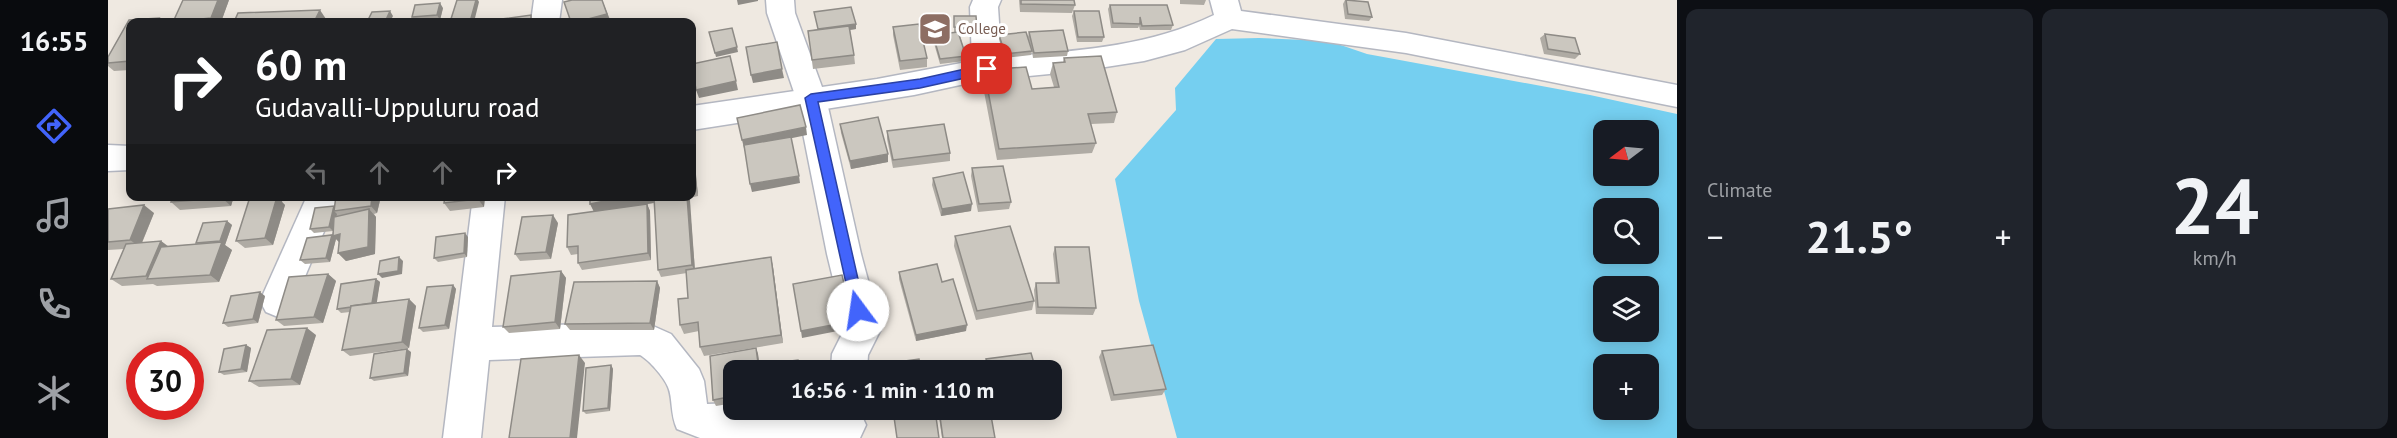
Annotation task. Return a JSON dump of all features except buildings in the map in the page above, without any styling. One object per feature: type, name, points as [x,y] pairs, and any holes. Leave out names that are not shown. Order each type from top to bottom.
[{"type":"street","points":[[545,18],[548,0]]},
{"type":"street","points":[[780,0],[781,13],[811,98],[844,254],[863,329],[850,354],[850,360]]},
{"type":"street","points":[[987,0],[984,7],[987,69]]},
{"type":"street","points":[[696,117],[811,98],[920,84],[987,69],[1100,58],[1187,38],[1211,30],[1226,9],[1677,96]]},
{"type":"street","points":[[108,158],[126,158]]},
{"type":"street","points":[[278,301],[321,201]]},
{"type":"street","points":[[462,438],[488,201]]},
{"type":"street","points":[[473,344],[644,338],[658,346],[686,381],[690,416],[706,422],[758,420],[847,424]]},
{"type":"water","points":[[1216,39],[1329,41],[1367,54],[1590,95],[1677,114],[1677,438],[1177,438],[1139,301],[1115,179],[1176,110],[1175,88]]},
{"type":"place","name":"College","points":[[935,29]]},
{"type":"route","points":[[858,310],[811,98],[920,84],[987,69]]}]
